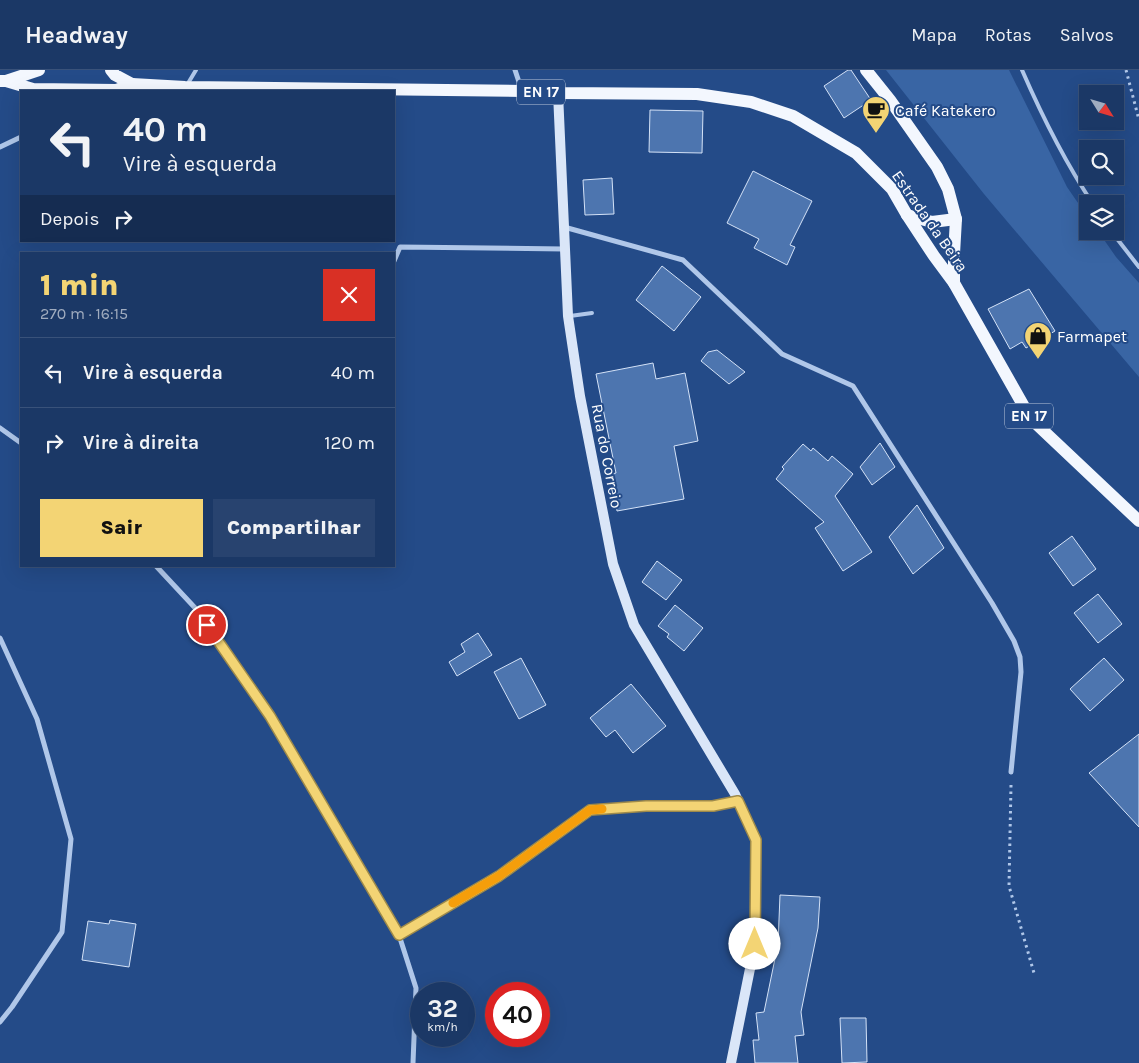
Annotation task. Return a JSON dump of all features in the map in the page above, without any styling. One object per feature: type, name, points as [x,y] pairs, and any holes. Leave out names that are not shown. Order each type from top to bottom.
[{"type":"main road","name":"EN 17","points":[[3,81],[39,70]]},
{"type":"main road","points":[[112,70],[129,88]]},
{"type":"main road","points":[[866,70],[890,100],[937,167],[948,189],[956,219],[954,283]]},
{"type":"main road","name":"Estrada da Beira","points":[[3,81],[32,89],[116,90],[185,87],[388,90]]},
{"type":"main road","name":"Estrada da Beira","points":[[395,90],[697,94],[751,102],[793,116],[856,153],[892,189],[934,256],[954,283],[1031,419],[1139,521]]},
{"type":"main road","points":[[907,215],[932,222],[956,219]]},
{"type":"street","points":[[515,70],[523,92]]},
{"type":"street","name":"Rua do Correio","points":[[558,93],[568,316],[580,396],[613,564],[634,625],[736,798],[756,840],[755,944],[730,1063]]},
{"type":"street","points":[[0,148],[20,138]]},
{"type":"street","points":[[563,227],[683,260],[782,354],[853,386],[1014,641],[1020,657],[1021,672],[1011,772]]},
{"type":"street","points":[[395,259],[400,247],[564,249]]},
{"type":"street","points":[[0,428],[20,442]]},
{"type":"street","points":[[157,567],[197,610],[270,716],[399,935],[416,988],[413,1063]]},
{"type":"street","points":[[0,638],[37,719],[71,839],[62,932],[0,1022]]},
{"type":"street","points":[[399,935],[499,876],[590,810],[646,806],[713,806],[736,798]]},
{"type":"lane","points":[[185,87],[196,70]]},
{"type":"lane","points":[[1022,70],[1053,136],[1087,195]]},
{"type":"lane","points":[[1119,240],[1139,267]]},
{"type":"lane","points":[[568,316],[592,313]]},
{"type":"path","points":[[1126,70],[1139,120]]},
{"type":"path","points":[[1011,772],[1009,886],[1034,973]]},
{"type":"shaded area","points":[[886,70],[1009,70],[1067,187],[1079,204],[1079,240],[1104,240],[1116,257],[1139,283],[1139,377],[984,194]]},
{"type":"building","points":[[848,70],[851,70],[871,100],[844,118],[824,86]]},
{"type":"building","points":[[650,110],[703,111],[702,153],[649,152]]},
{"type":"building","points":[[753,171],[812,201],[790,245],[795,247],[787,265],[754,248],[759,239],[727,223]]},
{"type":"building","points":[[612,178],[614,214],[585,215],[583,180]]},
{"type":"building","points":[[662,266],[701,297],[674,331],[636,300]]},
{"type":"building","points":[[1029,289],[1055,331],[1026,348],[1022,342],[1010,349],[988,309]]},
{"type":"building","points":[[717,350],[745,372],[729,384],[701,361],[708,352]]},
{"type":"building","points":[[653,363],[656,379],[685,373],[698,441],[674,446],[684,499],[617,511],[611,474],[616,473],[596,374]]},
{"type":"building","points":[[880,443],[895,467],[872,485],[860,467]]},
{"type":"building","points":[[803,444],[811,451],[813,448],[828,461],[832,456],[853,474],[835,496],[872,552],[843,571],[815,528],[824,522],[776,479],[784,469],[782,467]]},
{"type":"building","points":[[917,505],[944,548],[913,574],[889,537]]},
{"type":"building","points":[[1072,536],[1096,569],[1073,586],[1049,553]]},
{"type":"building","points":[[657,561],[682,580],[666,600],[642,582]]},
{"type":"building","points":[[1098,594],[1122,624],[1098,643],[1074,613]]},
{"type":"building","points":[[675,605],[703,628],[684,651],[667,637],[669,634],[658,626]]},
{"type":"building","points":[[478,633],[492,655],[457,676],[449,662],[465,652],[461,644]]},
{"type":"building","points":[[521,658],[546,705],[519,719],[494,672]]},
{"type":"building","points":[[1104,658],[1124,680],[1090,711],[1070,689]]},
{"type":"building","points":[[631,684],[666,726],[633,753],[615,730],[606,737],[590,718]]},
{"type":"building","points":[[1139,734],[1139,827],[1089,773]]},
{"type":"building","points":[[780,895],[820,897],[818,928],[801,1012],[804,1035],[795,1036],[798,1063],[755,1063],[753,1040],[759,1040],[756,1013],[764,1012],[778,944]]},
{"type":"building","points":[[110,920],[136,924],[129,967],[82,960],[88,921],[109,924]]},
{"type":"building","points":[[840,1018],[866,1018],[867,1062],[842,1063]]},
{"type":"slow traffic","points":[[453,903],[499,876],[590,810],[602,809]]},
{"type":"place","name":"Café Katekero","points":[[876,134]]},
{"type":"place","name":"Farmapet","points":[[1038,360]]},
{"type":"route","points":[[207,625],[270,716],[399,935],[499,876],[590,810],[646,806],[713,806],[738,801],[756,840],[755,944]]}]
